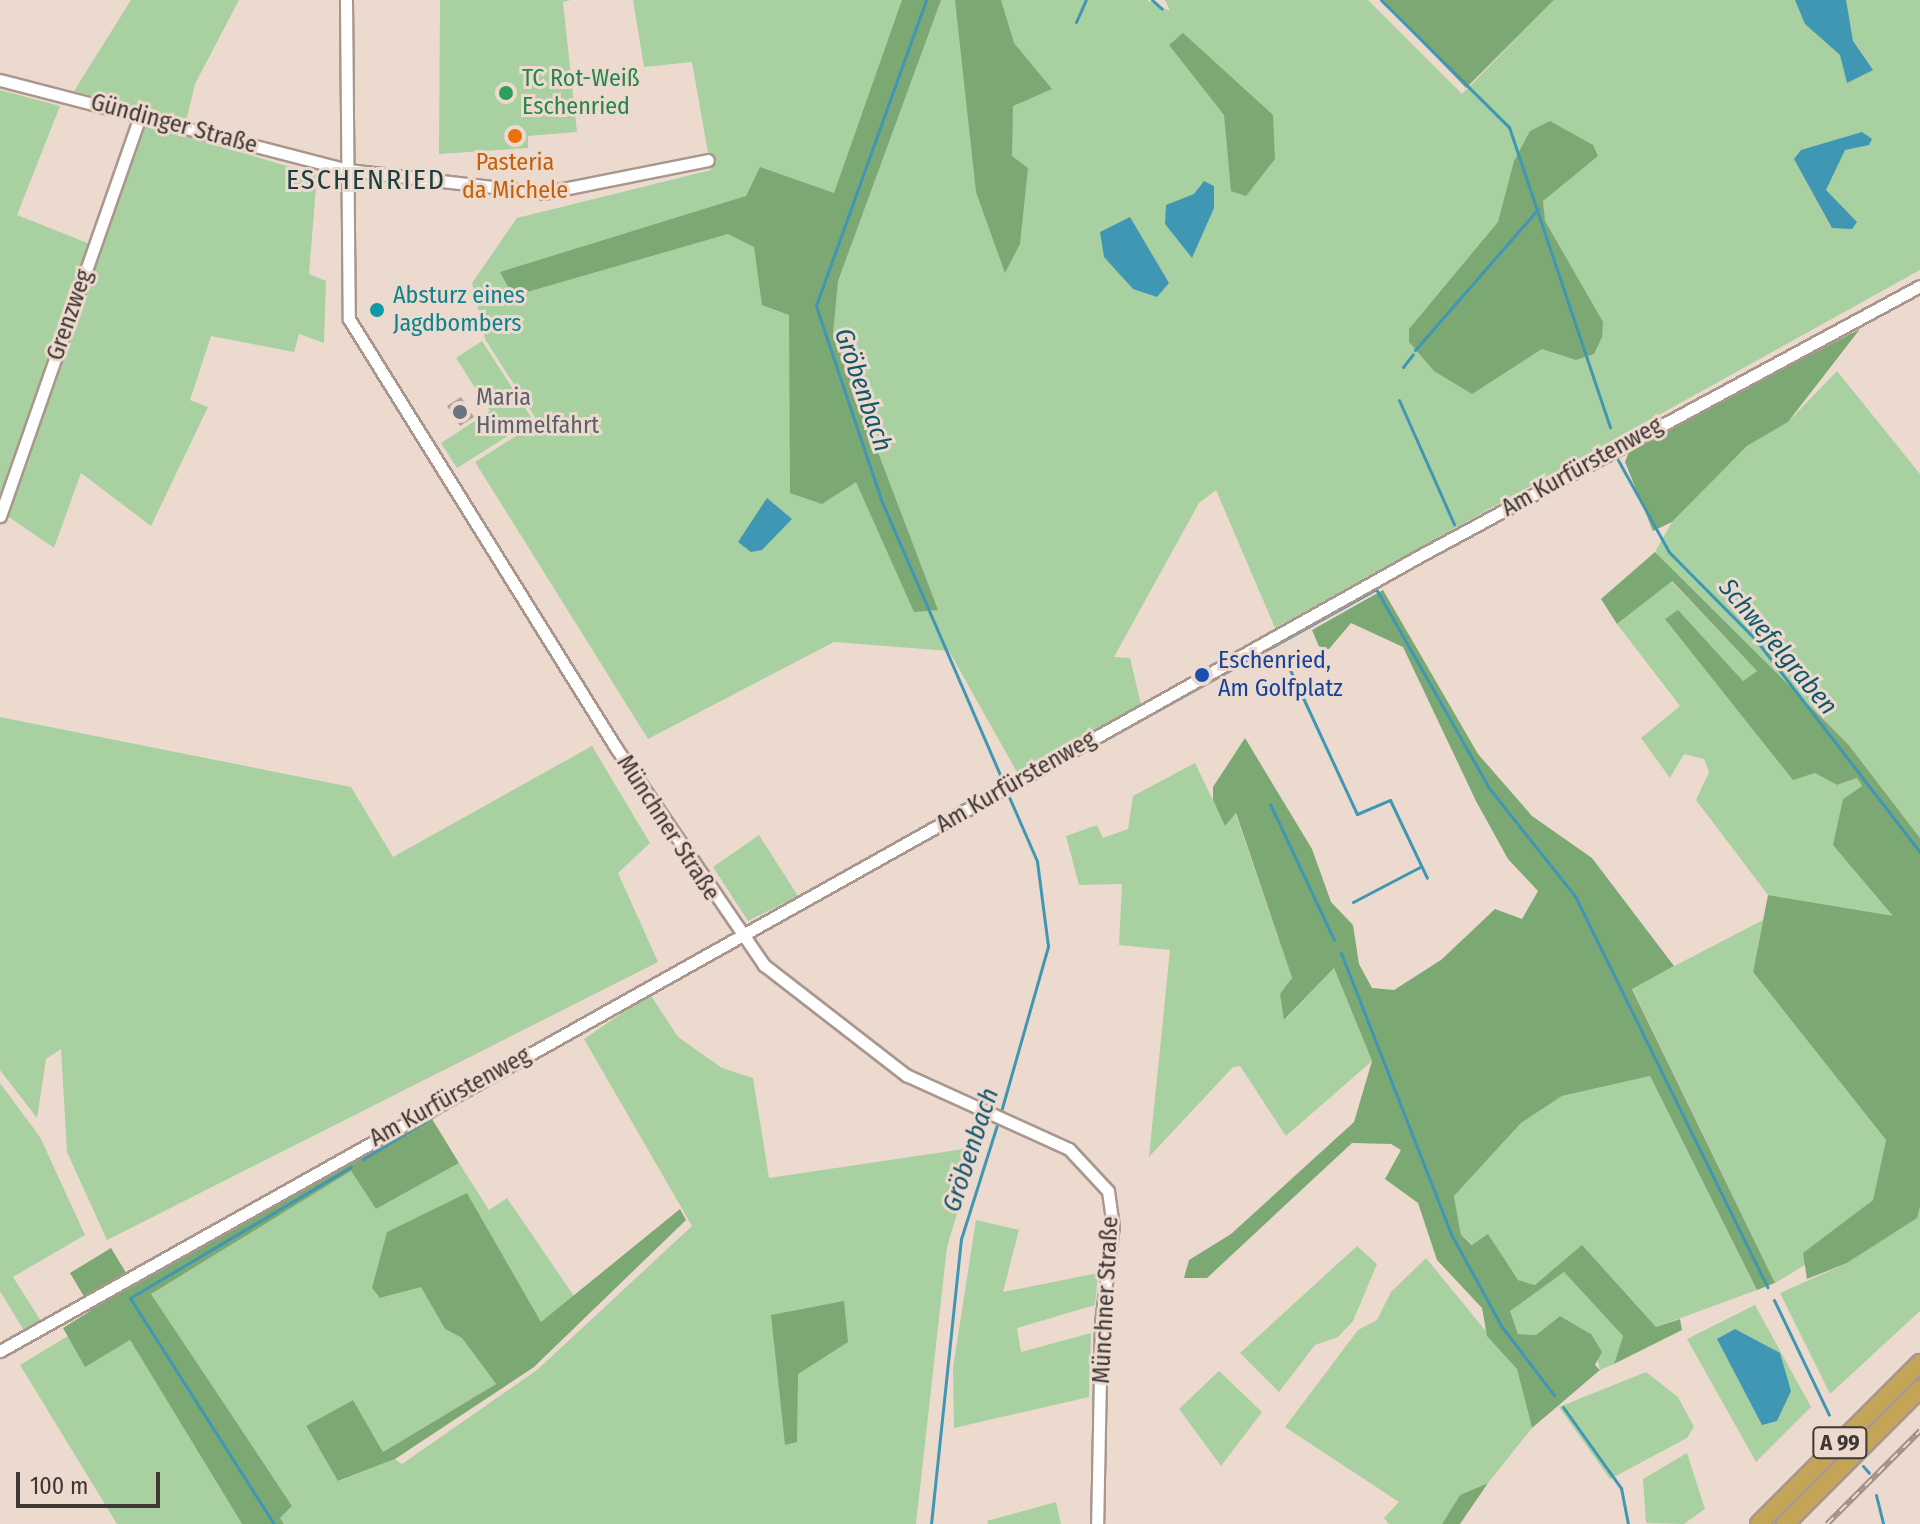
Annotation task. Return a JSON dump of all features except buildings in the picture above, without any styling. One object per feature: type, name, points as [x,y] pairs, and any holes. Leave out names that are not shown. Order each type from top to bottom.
[{"type":"highway","name":"A 99","points":[[1759,1524],[1920,1363]]},
{"type":"highway","name":"A 99","points":[[1785,1524],[1920,1389]]},
{"type":"street","name":"Münchner Straße","points":[[346,0],[348,170],[345,281],[355,335],[741,934],[764,965],[906,1075],[993,1120],[1083,1159],[1112,1208],[1097,1524]]},
{"type":"street","name":"Gündinger Straße","points":[[0,80],[348,170],[543,193],[708,160]]},
{"type":"street","name":"Grenzweg","points":[[0,516],[141,114]]},
{"type":"street","name":"Am Kurfürstenweg","points":[[0,1351],[741,934],[1920,286]]},
{"type":"green space","points":[[131,0],[239,0],[195,84],[186,122],[74,91]]},
{"type":"green space","name":"TC Rot-Weiß Eschenried","points":[[440,0],[571,0],[563,2],[577,132],[528,136],[528,148],[439,154]]},
{"type":"green space","points":[[633,0],[1147,0],[1170,11],[1165,0],[1368,0],[1462,94],[1554,0],[1920,0],[1920,270],[1275,628],[1216,490],[1199,503],[1114,657],[1130,658],[1142,708],[1018,774],[949,651],[834,642],[648,739],[475,462],[538,422],[485,339],[472,283],[517,218],[711,170],[692,62],[644,67]]},
{"type":"green space","points":[[902,0],[941,0],[838,281],[833,334],[938,610],[914,612],[856,482],[822,504],[790,493],[789,315],[762,305],[754,247],[728,234],[513,296],[500,272],[746,196],[760,167],[834,193]]},
{"type":"green space","points":[[955,0],[1001,0],[1014,43],[1052,89],[1013,106],[1012,156],[1028,168],[1020,244],[1005,273],[976,192]]},
{"type":"green space","points":[[1381,0],[1554,0],[1466,88]]},
{"type":"green space","points":[[1183,33],[1273,115],[1275,159],[1246,196],[1231,191],[1224,115],[1169,45]]},
{"type":"green space","points":[[0,90],[60,106],[17,215],[90,244],[0,502]]},
{"type":"green space","points":[[1550,121],[1593,145],[1598,156],[1543,201],[1545,221],[1603,322],[1602,337],[1594,354],[1576,360],[1542,349],[1472,394],[1434,371],[1409,342],[1409,329],[1498,222],[1514,161],[1530,131]]},
{"type":"green space","points":[[143,123],[317,175],[309,274],[326,281],[324,343],[299,334],[294,352],[211,336],[190,400],[208,407],[151,526],[81,473],[54,548],[3,513]]},
{"type":"green space","points":[[1860,329],[1788,422],[1747,446],[1672,522],[1653,531],[1625,462],[1630,449]]},
{"type":"green space","points":[[482,341],[533,420],[457,468],[441,443],[490,411],[456,358]]},
{"type":"green space","points":[[1837,371],[1920,474],[1920,838],[1848,744],[1655,552],[1672,522],[1747,446],[1788,422]]},
{"type":"green space","points":[[1655,552],[1848,744],[1920,838],[1920,1207],[1917,1218],[1847,1263],[1807,1279],[1803,1253],[1873,1200],[1886,1140],[1753,972],[1768,895],[1893,916],[1833,845],[1843,799],[1862,786],[1857,778],[1837,785],[1815,773],[1793,780],[1665,619],[1678,610],[1743,681],[1757,671],[1672,581],[1617,624],[1601,599]]},
{"type":"green space","points":[[1671,581],[1757,671],[1743,681],[1678,611],[1666,618],[1815,773],[1837,785],[1857,778],[1862,786],[1843,799],[1894,917],[1768,895],[1696,800],[1709,772],[1704,759],[1684,754],[1670,778],[1641,738],[1680,706],[1617,624]]},
{"type":"green space","points":[[1383,590],[1478,754],[1532,816],[1592,858],[1674,966],[1632,989],[1775,1283],[1757,1290],[1650,1076],[1562,1096],[1521,1123],[1454,1196],[1461,1235],[1472,1245],[1488,1234],[1518,1280],[1535,1285],[1582,1245],[1656,1327],[1680,1319],[1682,1330],[1614,1364],[1623,1336],[1564,1272],[1510,1311],[1518,1334],[1536,1335],[1560,1316],[1591,1334],[1602,1352],[1595,1365],[1600,1370],[1532,1428],[1517,1369],[1487,1336],[1482,1308],[1437,1260],[1418,1203],[1385,1179],[1401,1150],[1391,1144],[1352,1143],[1207,1278],[1184,1278],[1189,1260],[1231,1234],[1354,1122],[1372,1061],[1334,968],[1284,1020],[1280,994],[1292,978],[1236,813],[1225,826],[1213,800],[1213,787],[1245,738],[1312,849],[1331,902],[1353,925],[1359,964],[1372,988],[1394,990],[1441,960],[1495,909],[1522,919],[1538,891],[1508,859],[1476,801],[1403,647],[1351,623],[1329,649],[1320,649],[1312,630]]},
{"type":"green space","points":[[0,717],[351,787],[393,857],[592,746],[650,843],[618,873],[658,962],[107,1240],[67,1152],[61,1049],[46,1059],[37,1118],[0,1070]]},
{"type":"green space","points":[[1195,763],[1225,825],[1235,812],[1292,978],[1285,1020],[1334,968],[1372,1061],[1286,1136],[1240,1066],[1233,1067],[1149,1157],[1170,950],[1119,945],[1122,884],[1079,885],[1066,836],[1097,825],[1103,838],[1128,829],[1133,796]]},
{"type":"green space","points":[[759,835],[798,896],[748,921],[713,867]]},
{"type":"green space","points":[[1763,920],[1753,972],[1886,1140],[1873,1200],[1804,1253],[1805,1265],[1775,1283],[1632,988]]},
{"type":"green space","points":[[650,994],[678,1037],[722,1068],[753,1078],[769,1178],[977,1147],[947,1247],[916,1524],[284,1524],[279,1518],[292,1506],[150,1294],[351,1171],[376,1209],[459,1163],[489,1210],[507,1198],[576,1299],[541,1322],[467,1193],[381,1298],[421,1286],[445,1329],[462,1338],[496,1384],[383,1452],[353,1400],[306,1427],[339,1481],[395,1459],[402,1464],[537,1370],[692,1226],[584,1039]]},
{"type":"green space","points":[[1650,1076],[1757,1290],[1656,1327],[1582,1246],[1536,1285],[1518,1280],[1461,1235],[1454,1196],[1521,1123],[1562,1096]]},
{"type":"green space","points":[[0,1083],[40,1137],[85,1235],[13,1277],[41,1321],[24,1331],[0,1291]]},
{"type":"green space","points":[[429,1114],[459,1163],[376,1209],[351,1171],[151,1294],[292,1506],[280,1518],[284,1524],[242,1524],[130,1340],[85,1367],[63,1328],[92,1310],[70,1273],[111,1248],[134,1286]]},
{"type":"green space","points":[[467,1193],[541,1322],[680,1209],[686,1220],[534,1367],[395,1459],[338,1481],[306,1426],[353,1400],[383,1452],[496,1384],[462,1338],[445,1329],[421,1287],[380,1298],[372,1288],[387,1232]]},
{"type":"green space","points":[[1920,1207],[1920,1311],[1830,1394],[1780,1293],[1847,1263],[1916,1218]]},
{"type":"green space","points":[[976,1220],[1019,1230],[1003,1292],[1098,1273],[1095,1305],[1017,1328],[1021,1352],[1091,1333],[1089,1397],[954,1428],[953,1368]]},
{"type":"green space","points":[[1357,1246],[1377,1264],[1353,1321],[1338,1337],[1315,1345],[1279,1392],[1240,1353]]},
{"type":"green space","points":[[1426,1258],[1517,1369],[1532,1428],[1488,1483],[1460,1495],[1442,1524],[1389,1524],[1384,1518],[1399,1502],[1285,1427],[1358,1330],[1377,1320],[1391,1292]]},
{"type":"green space","points":[[1564,1272],[1623,1336],[1614,1364],[1600,1370],[1591,1334],[1560,1316],[1536,1335],[1518,1334],[1509,1311]]},
{"type":"green space","points":[[844,1301],[848,1342],[798,1374],[797,1442],[785,1445],[771,1315]]},
{"type":"green space","points":[[1755,1305],[1811,1407],[1756,1462],[1687,1339]]},
{"type":"green space","points":[[68,1336],[85,1366],[130,1340],[242,1524],[117,1524],[20,1365]]},
{"type":"green space","points":[[1219,1371],[1262,1412],[1221,1466],[1179,1409]]},
{"type":"green space","points":[[1646,1372],[1678,1397],[1694,1427],[1687,1438],[1610,1479],[1559,1407]]},
{"type":"green space","points":[[1687,1453],[1705,1509],[1684,1524],[1646,1523],[1643,1479]]},
{"type":"green space","points":[[1488,1483],[1460,1524],[1442,1524],[1460,1495]]},
{"type":"green space","points":[[1056,1502],[1061,1524],[988,1524],[987,1521]]},
{"type":"water","points":[[1795,0],[1846,0],[1853,41],[1873,70],[1847,83],[1840,55],[1805,24]]},
{"type":"water","points":[[1862,132],[1872,139],[1869,145],[1845,150],[1826,190],[1857,222],[1852,229],[1832,228],[1794,159],[1801,150]]},
{"type":"water","points":[[1204,181],[1214,186],[1214,208],[1192,258],[1165,224],[1166,205],[1194,194]]},
{"type":"water","points":[[1130,217],[1169,283],[1157,297],[1133,289],[1104,257],[1100,232]]},
{"type":"water","points":[[767,498],[792,519],[762,550],[751,552],[738,542]]},
{"type":"water","points":[[1735,1329],[1780,1353],[1791,1391],[1777,1421],[1762,1425],[1717,1339]]},
{"type":"waterway","name":"Gröbenbach","points":[[926,0],[816,306],[882,502],[1004,784]]},
{"type":"waterway","points":[[1076,22],[1086,0]]},
{"type":"waterway","points":[[1152,0],[1162,9]]},
{"type":"waterway","points":[[1381,0],[1509,127],[1610,427]]},
{"type":"waterway","points":[[1415,350],[1538,209]]},
{"type":"waterway","points":[[1403,367],[1413,354]]},
{"type":"waterway","points":[[1399,400],[1454,524]]},
{"type":"waterway","name":"Schwefelgraben","points":[[1618,460],[1669,552],[1756,640],[1920,852]]},
{"type":"waterway","points":[[847,883],[1376,589],[1489,788],[1575,896],[1767,1287]]},
{"type":"waterway","points":[[1264,654],[1285,659],[1357,814],[1390,800],[1427,878]]},
{"type":"waterway","name":"Gröbenbach","points":[[1000,1115],[1048,946],[1037,861],[1009,797]]},
{"type":"waterway","points":[[1270,804],[1334,940]]},
{"type":"waterway","points":[[1353,902],[1420,867]]},
{"type":"waterway","points":[[1341,953],[1451,1234],[1502,1327],[1554,1395]]},
{"type":"waterway","points":[[469,1095],[507,1073]]},
{"type":"waterway","points":[[363,1159],[455,1103]]},
{"type":"waterway","name":"Gröbenbach","points":[[931,1524],[961,1239],[998,1122]]},
{"type":"waterway","points":[[274,1524],[130,1298],[351,1167]]},
{"type":"waterway","points":[[1774,1300],[1829,1415]]},
{"type":"waterway","points":[[1563,1407],[1621,1488],[1628,1524]]},
{"type":"waterway","points":[[1863,1466],[1869,1473]]},
{"type":"waterway","points":[[1876,1495],[1883,1524]]},
{"type":"railway","points":[[1827,1524],[1920,1431]]},
{"type":"place","name":"TC Rot-Weiß Eschenried","points":[[506,93]]},
{"type":"place","name":"Pasteria da Michele","points":[[515,136]]},
{"type":"place","name":"Absturz eines Jagdbombers","points":[[377,310]]},
{"type":"place","name":"Maria Himmelfahrt","points":[[460,412]]},
{"type":"place","name":"Eschenried, Am Golfplatz","points":[[1202,675]]},
{"type":"district","name":"ESCHENRIED","points":[[366,180]]}]
